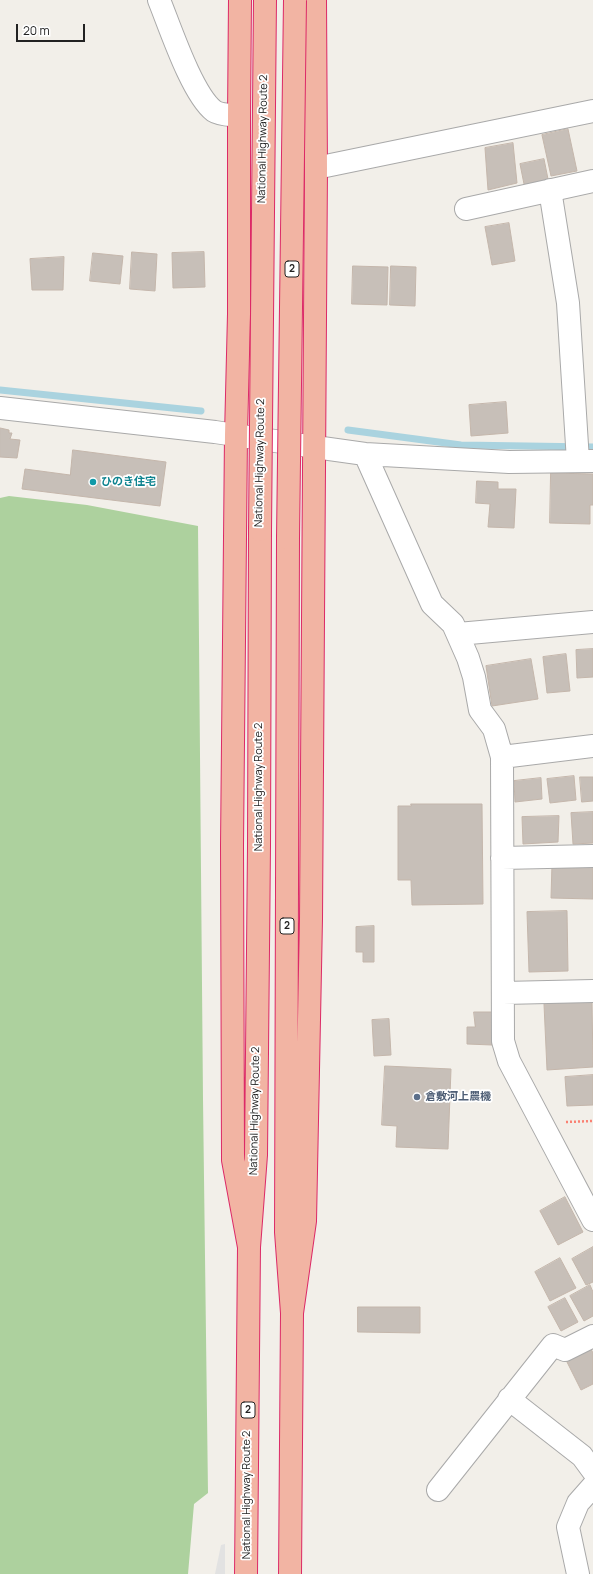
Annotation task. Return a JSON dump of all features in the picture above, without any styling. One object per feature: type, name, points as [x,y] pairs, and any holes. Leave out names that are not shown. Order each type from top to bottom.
[{"type":"highway","points":[[240,0],[239,314],[236,435],[232,845],[233,1160],[249,1247]]},
{"type":"highway","name":"National Highway Route 2","points":[[246,1574],[249,1247],[256,1155],[265,0]]},
{"type":"highway","name":"2","points":[[290,1574],[292,1313],[286,1232],[288,538],[295,0]]},
{"type":"highway","points":[[292,1313],[305,1221],[311,919],[315,447],[315,0]]},
{"type":"street","points":[[160,0],[185,64],[202,97],[215,112],[239,116]]},
{"type":"street","points":[[316,168],[593,111]]},
{"type":"street","points":[[466,208],[593,181]]},
{"type":"street","points":[[0,408],[236,435],[365,454],[509,462],[581,454],[568,303],[550,190]]},
{"type":"street","points":[[365,454],[432,604],[453,624],[458,634],[474,677],[480,710],[494,729],[502,757],[503,1041],[509,1061],[593,1220]]},
{"type":"street","points":[[458,634],[593,622]]},
{"type":"street","points":[[502,757],[593,746]]},
{"type":"street","points":[[502,858],[593,856]]},
{"type":"street","points":[[503,993],[593,991]]},
{"type":"street","points":[[438,1490],[552,1345],[565,1350],[593,1336]]},
{"type":"street","points":[[509,1399],[582,1456],[593,1471]]},
{"type":"street","points":[[578,1574],[568,1527],[578,1503],[593,1486]]},
{"type":"green space","points":[[9,496],[87,505],[198,526],[208,1493],[194,1504],[188,1574],[0,1574],[0,498]]},
{"type":"shaded area","points":[[225,1544],[225,1574],[215,1574],[221,1545]]},
{"type":"building","points":[[568,129],[577,171],[551,176],[542,135]]},
{"type":"building","points":[[513,143],[517,183],[488,190],[485,148]]},
{"type":"building","points":[[544,159],[549,184],[525,189],[520,164]]},
{"type":"building","points":[[509,223],[515,261],[492,265],[485,227]]},
{"type":"building","points":[[132,252],[157,254],[155,291],[130,289]]},
{"type":"building","points":[[204,252],[205,287],[173,288],[172,253]]},
{"type":"building","points":[[93,253],[123,256],[120,284],[90,281]]},
{"type":"building","points":[[64,257],[63,290],[32,290],[30,259]]},
{"type":"building","points":[[353,266],[388,267],[387,305],[352,304]]},
{"type":"building","points":[[391,266],[416,267],[415,306],[390,305]]},
{"type":"building","points":[[506,402],[508,433],[471,436],[469,405]]},
{"type":"building","points":[[0,428],[9,430],[9,433],[12,433],[10,439],[20,440],[17,458],[0,457]]},
{"type":"building","name":"ひのき住宅","points":[[73,450],[166,462],[160,506],[22,489],[25,469],[70,475]]},
{"type":"building","points":[[551,473],[593,474],[593,505],[590,505],[590,524],[550,523]]},
{"type":"building","points":[[477,481],[498,482],[498,489],[516,489],[514,528],[488,527],[490,504],[476,503]]},
{"type":"building","points":[[593,649],[593,677],[577,678],[576,650]]},
{"type":"building","points":[[566,654],[570,691],[547,693],[543,657]]},
{"type":"building","points":[[531,659],[538,699],[492,706],[486,666]]},
{"type":"building","points":[[574,776],[576,800],[550,803],[547,779]]},
{"type":"building","points":[[580,777],[593,777],[593,801],[582,802]]},
{"type":"building","points":[[541,778],[542,799],[515,802],[514,781]]},
{"type":"building","points":[[411,804],[482,804],[483,904],[412,905],[411,880],[398,880],[398,806],[411,806]]},
{"type":"building","points":[[593,812],[593,843],[573,844],[571,813]]},
{"type":"building","points":[[559,816],[558,842],[523,844],[522,817]]},
{"type":"building","points":[[593,863],[593,899],[551,898],[552,864]]},
{"type":"building","points":[[567,911],[568,971],[529,972],[527,912]]},
{"type":"building","points":[[374,926],[374,962],[363,962],[363,952],[356,952],[356,927]]},
{"type":"building","points":[[592,1001],[593,1067],[547,1070],[544,1004]]},
{"type":"building","points":[[474,1012],[492,1012],[492,1045],[467,1044],[467,1027],[475,1027]]},
{"type":"building","points":[[389,1019],[391,1055],[374,1056],[372,1020]]},
{"type":"building","name":"倉敷河上農機","points":[[385,1066],[451,1069],[448,1149],[396,1147],[397,1126],[382,1125]]},
{"type":"building","points":[[593,1075],[593,1105],[567,1106],[565,1077]]},
{"type":"building","points":[[565,1197],[583,1232],[558,1245],[540,1211]]},
{"type":"building","points":[[593,1247],[593,1282],[586,1285],[572,1259]]},
{"type":"building","points":[[560,1258],[576,1288],[550,1301],[535,1272]]},
{"type":"building","points":[[590,1285],[593,1292],[593,1316],[584,1321],[570,1296]]},
{"type":"building","points":[[565,1298],[578,1322],[561,1331],[548,1307]]},
{"type":"building","points":[[358,1307],[420,1307],[420,1333],[358,1332]]},
{"type":"building","points":[[590,1347],[593,1353],[593,1384],[581,1390],[566,1360]]},
{"type":"waterway","points":[[0,390],[201,411]]},
{"type":"waterway","points":[[348,430],[461,445],[593,447]]},
{"type":"place","name":"ひのき住宅","points":[[93,482]]},
{"type":"place","name":"倉敷河上農機","points":[[417,1097]]}]
